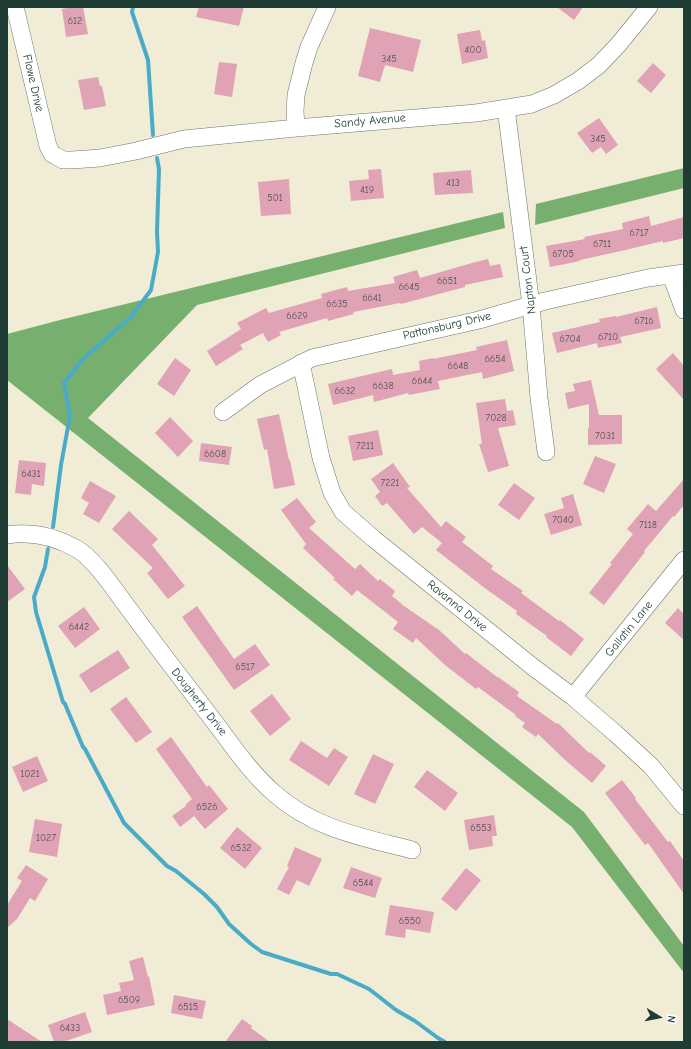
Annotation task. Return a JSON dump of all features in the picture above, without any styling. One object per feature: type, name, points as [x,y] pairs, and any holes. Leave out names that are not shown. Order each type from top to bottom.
[{"type":"street","name":"Flowe Drive","points":[[15,7],[48,146],[52,154],[56,156]]},
{"type":"street","points":[[296,128],[296,95],[304,63],[309,47],[327,7]]},
{"type":"street","name":"Sandy Avenue","points":[[56,156],[63,160],[100,158],[184,139],[476,113],[532,104],[554,95],[578,81],[599,65],[618,45],[649,7]]},
{"type":"street","name":"Napton Court","points":[[506,108],[531,304],[539,398],[546,452]]},
{"type":"street","points":[[677,274],[684,310]]},
{"type":"street","name":"Pattonsburg Drive","points":[[223,412],[260,385],[312,358],[479,320],[531,304],[648,278],[677,274]]},
{"type":"street","name":"Ravanna Drive","points":[[301,363],[321,458],[332,493],[343,512],[374,539],[520,657],[573,697],[651,766],[684,806]]},
{"type":"street","name":"Dougherty Drive","points":[[7,536],[12,534],[32,534],[53,538],[77,550],[88,558],[254,774],[275,794],[315,821],[333,828],[412,850]]},
{"type":"street","name":"Gallatin Lane","points":[[573,697],[684,560]]},
{"type":"green space","points":[[684,168],[684,188],[535,225],[536,204]]},
{"type":"green space","points":[[503,212],[505,228],[197,305],[88,418],[584,812],[684,946],[684,973],[572,827],[7,380],[7,334]]},
{"type":"building","points":[[83,7],[88,34],[66,37],[62,9]]},
{"type":"building","points":[[199,7],[244,7],[239,26],[196,17]]},
{"type":"building","points":[[557,7],[583,7],[574,20]]},
{"type":"building","points":[[370,28],[421,40],[413,72],[385,65],[380,82],[358,76]]},
{"type":"building","points":[[480,30],[482,41],[485,40],[488,58],[462,64],[457,34]]},
{"type":"building","points":[[219,62],[237,64],[232,97],[214,94]]},
{"type":"building","points":[[653,63],[666,75],[651,93],[637,81]]},
{"type":"building","points":[[98,77],[100,86],[102,86],[106,106],[84,110],[78,80]]},
{"type":"building","points":[[599,118],[618,145],[606,154],[601,147],[592,153],[577,133]]},
{"type":"building","points":[[381,169],[384,198],[351,201],[349,181],[369,179],[368,170]]},
{"type":"building","points":[[471,170],[473,193],[435,195],[433,173]]},
{"type":"building","points":[[289,179],[291,214],[261,216],[258,182]]},
{"type":"building","points":[[649,216],[651,226],[684,217],[684,238],[663,243],[663,241],[550,267],[546,246],[585,239],[584,237],[623,229],[622,223]]},
{"type":"building","points":[[488,259],[490,266],[500,264],[503,277],[465,285],[465,287],[401,304],[353,312],[354,314],[328,321],[327,318],[279,332],[281,335],[268,342],[263,333],[240,345],[243,349],[216,366],[207,351],[241,329],[237,323],[266,308],[269,313],[322,298],[321,294],[347,287],[348,291],[395,283],[393,277],[417,270],[420,278]]},
{"type":"building","points":[[657,307],[661,328],[620,337],[622,343],[598,348],[597,343],[557,353],[552,333],[600,322],[599,319],[616,317]]},
{"type":"building","points":[[507,340],[514,371],[483,379],[482,372],[438,381],[440,389],[409,395],[408,393],[374,402],[373,395],[333,405],[328,384],[392,369],[393,375],[420,370],[419,361],[477,350],[476,347]]},
{"type":"building","points":[[673,353],[684,366],[684,400],[656,369]]},
{"type":"building","points":[[175,358],[191,370],[174,396],[157,384]]},
{"type":"building","points":[[591,380],[599,415],[622,415],[622,444],[588,445],[589,404],[568,409],[565,393],[575,391],[573,384]]},
{"type":"building","points":[[505,399],[507,411],[513,410],[516,425],[498,428],[509,466],[488,472],[479,444],[482,444],[476,403]]},
{"type":"building","points":[[279,414],[295,485],[274,489],[267,449],[264,450],[257,419]]},
{"type":"building","points":[[170,417],[193,441],[178,457],[155,433]]},
{"type":"building","points":[[378,430],[383,455],[353,461],[348,436]]},
{"type":"building","points":[[201,443],[232,447],[229,465],[199,461]]},
{"type":"building","points":[[595,456],[616,464],[604,493],[583,484]]},
{"type":"building","points":[[19,460],[46,463],[44,486],[32,484],[31,495],[15,493]]},
{"type":"building","points":[[393,463],[410,487],[407,488],[441,527],[446,521],[466,537],[462,542],[493,566],[491,569],[523,591],[521,593],[584,639],[571,656],[546,637],[547,636],[516,614],[517,611],[436,550],[442,543],[422,527],[414,534],[387,503],[382,506],[375,496],[380,492],[371,479]]},
{"type":"building","points":[[684,479],[684,505],[644,551],[645,552],[604,605],[589,593],[633,534],[627,529],[648,504],[656,511]]},
{"type":"building","points":[[90,481],[116,496],[99,523],[83,514],[89,503],[81,498]]},
{"type":"building","points":[[514,483],[535,498],[519,520],[498,505]]},
{"type":"building","points":[[573,494],[582,525],[551,535],[544,514],[564,508],[561,498]]},
{"type":"building","points":[[297,498],[316,522],[309,528],[355,569],[360,564],[378,581],[380,579],[395,591],[392,596],[401,604],[439,630],[465,654],[466,653],[519,692],[517,696],[557,724],[558,723],[589,753],[590,752],[606,766],[592,783],[538,734],[536,737],[522,727],[525,723],[515,716],[516,715],[478,687],[476,689],[445,665],[416,638],[413,643],[393,629],[398,622],[357,590],[352,596],[333,579],[335,578],[303,548],[306,544],[281,510]]},
{"type":"building","points":[[129,511],[158,539],[152,545],[185,586],[168,599],[147,573],[153,568],[112,529]]},
{"type":"building","points":[[7,565],[25,589],[7,602]]},
{"type":"building","points":[[197,606],[234,659],[255,644],[270,665],[234,690],[182,617]]},
{"type":"building","points":[[84,607],[100,629],[75,648],[58,626]]},
{"type":"building","points":[[678,608],[684,614],[684,640],[665,623]]},
{"type":"building","points":[[118,650],[130,668],[91,693],[79,675]]},
{"type":"building","points":[[272,694],[291,719],[270,736],[250,711]]},
{"type":"building","points":[[126,697],[152,732],[136,743],[110,709]]},
{"type":"building","points":[[171,737],[207,787],[209,785],[228,809],[205,829],[194,816],[180,827],[172,816],[186,806],[185,805],[192,799],[156,749]]},
{"type":"building","points":[[301,741],[327,758],[334,748],[348,757],[329,786],[289,760]]},
{"type":"building","points":[[373,754],[394,764],[375,804],[354,794]]},
{"type":"building","points":[[37,756],[48,781],[23,792],[12,767]]},
{"type":"building","points":[[427,770],[458,793],[445,811],[414,787]]},
{"type":"building","points":[[622,780],[636,798],[635,799],[668,842],[670,841],[684,861],[684,894],[648,843],[645,845],[605,793]]},
{"type":"building","points":[[494,815],[497,836],[492,836],[493,846],[469,850],[464,820]]},
{"type":"building","points":[[35,819],[62,824],[57,857],[29,852]]},
{"type":"building","points":[[237,827],[262,848],[245,869],[220,848]]},
{"type":"building","points":[[295,847],[322,859],[309,886],[297,880],[289,895],[277,889],[289,867],[287,866]]},
{"type":"building","points":[[26,865],[48,879],[35,901],[30,898],[17,919],[7,928],[7,905],[22,881],[17,878]]},
{"type":"building","points":[[351,867],[382,878],[375,898],[343,888]]},
{"type":"building","points":[[466,868],[481,880],[456,911],[441,899]]},
{"type":"building","points":[[390,905],[434,912],[430,933],[406,929],[405,938],[385,935]]},
{"type":"building","points":[[143,957],[148,977],[149,976],[155,1005],[107,1015],[103,995],[121,991],[119,983],[134,980],[129,961]]},
{"type":"building","points":[[174,995],[206,1001],[202,1019],[171,1013]]},
{"type":"building","points":[[85,1012],[92,1032],[63,1042],[54,1042],[48,1025]]},
{"type":"building","points":[[7,1019],[42,1042],[7,1042]]},
{"type":"building","points":[[242,1019],[252,1026],[251,1028],[270,1042],[225,1042]]},
{"type":"waterway","points":[[133,7],[132,12],[148,60],[153,135]]},
{"type":"waterway","points":[[53,527],[61,465],[70,416],[64,383],[82,360],[131,317],[151,290],[158,252],[157,232],[159,169],[157,158]]},
{"type":"waterway","points":[[48,549],[45,567],[34,597],[36,612],[63,702],[83,747],[124,823],[167,866],[176,871],[204,894],[217,907],[229,924],[262,952],[331,974],[337,974],[369,989],[396,1010],[445,1042]]}]
